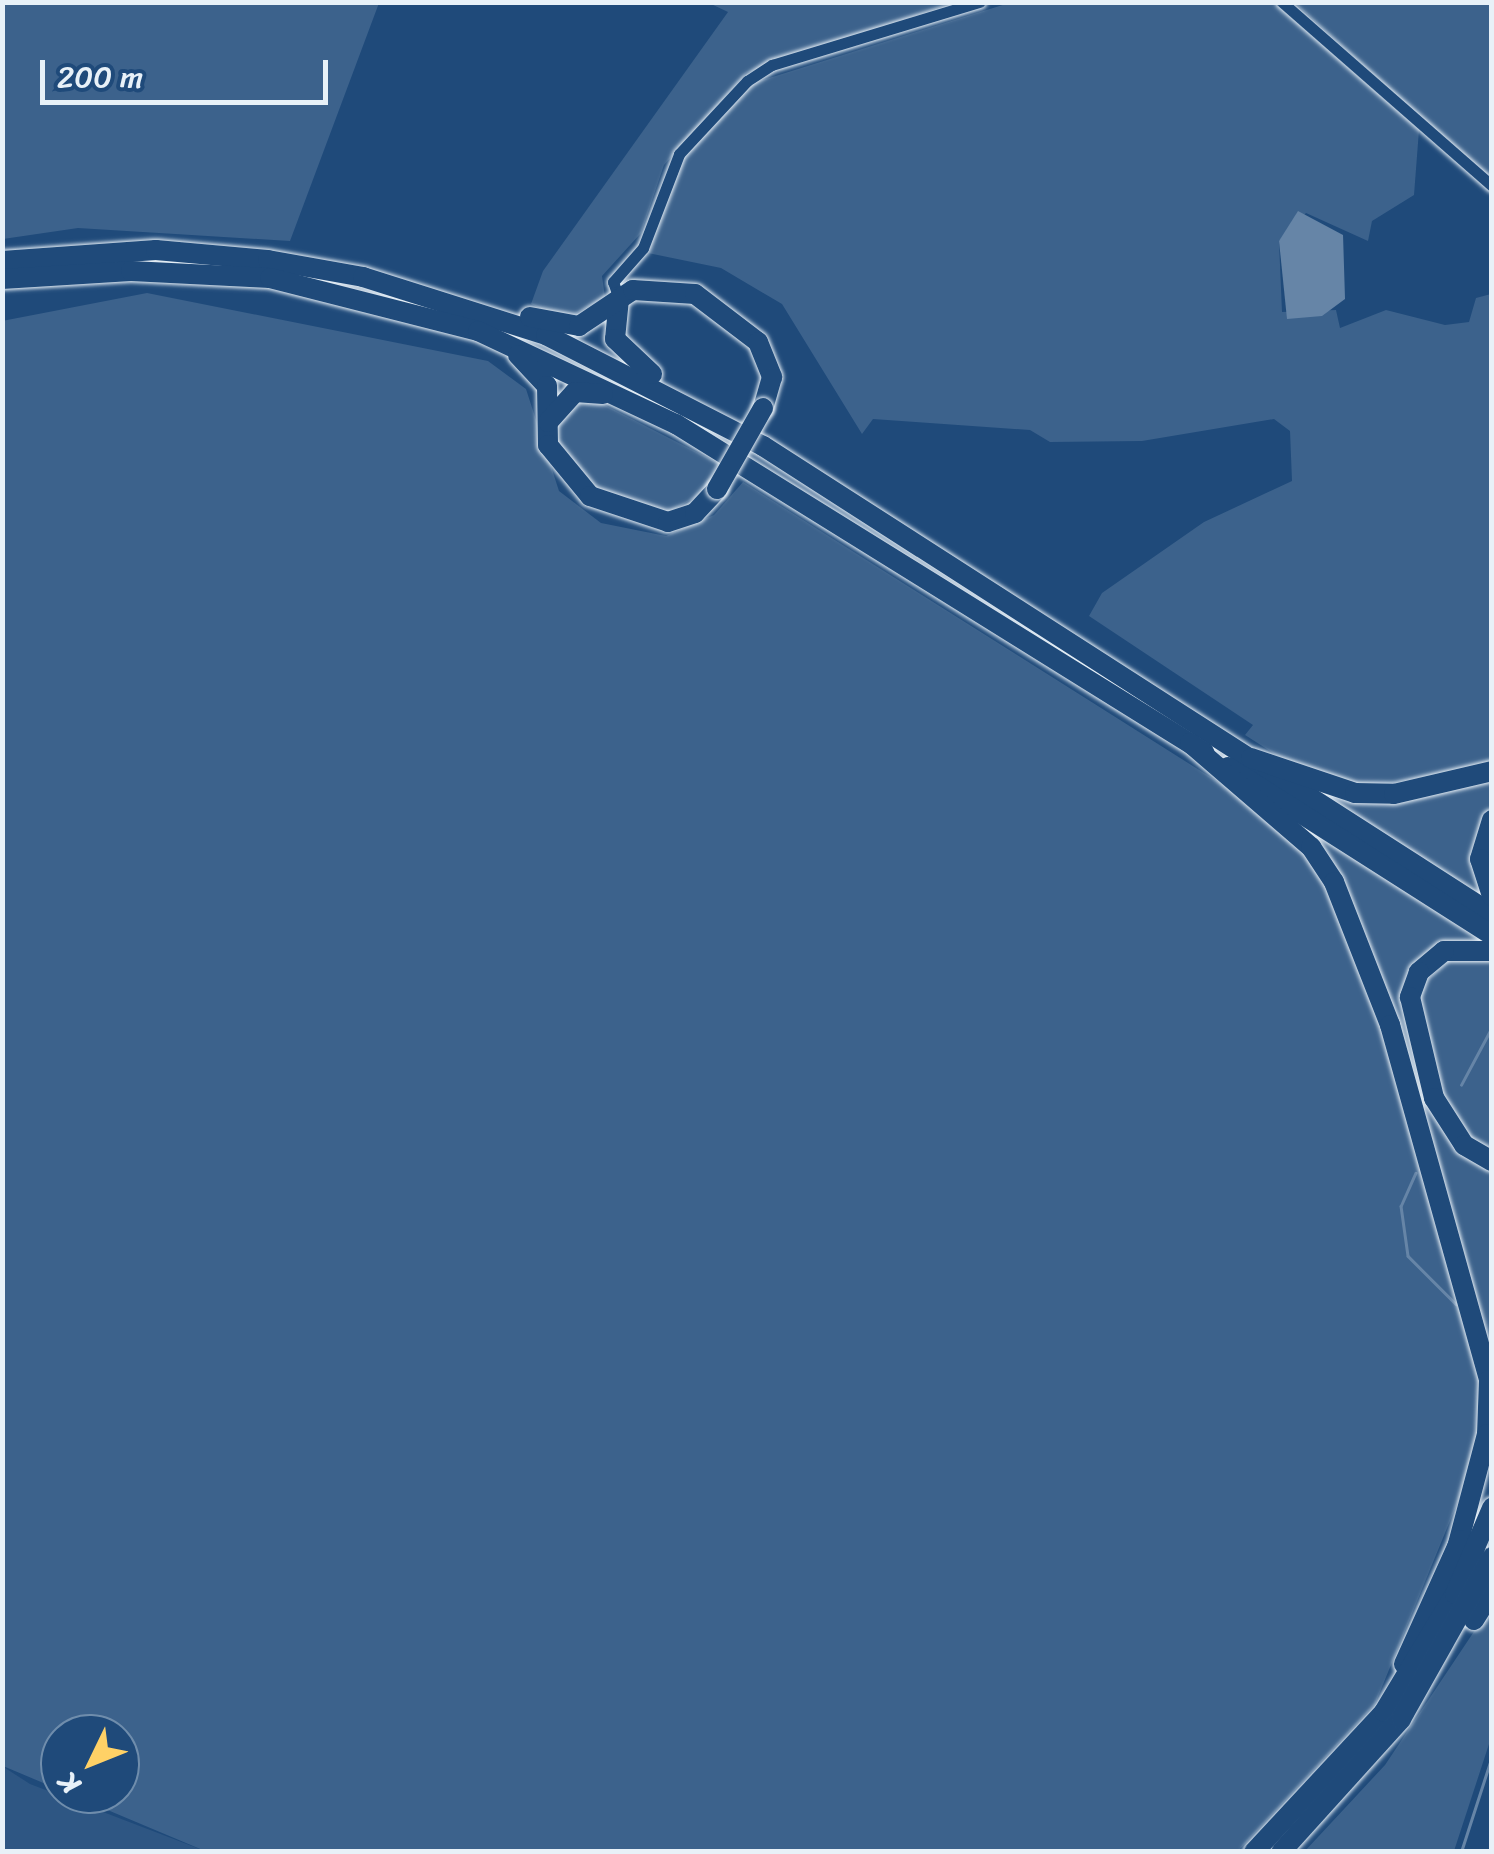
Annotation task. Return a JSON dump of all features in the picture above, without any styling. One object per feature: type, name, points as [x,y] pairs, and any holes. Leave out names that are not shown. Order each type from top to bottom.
[{"type":"highway","points":[[2,262],[156,250],[363,278],[570,326],[619,300],[669,288],[733,315],[770,367],[764,408],[717,488],[678,520],[632,516],[576,484],[545,429],[540,372],[478,330]]},
{"type":"highway","points":[[2,279],[130,271],[270,278],[478,330],[676,424],[1492,936]]},
{"type":"highway","points":[[363,278],[546,335],[763,446]]},
{"type":"highway","points":[[619,300],[612,330],[624,355],[1492,914]]},
{"type":"highway","points":[[545,429],[582,390],[676,424]]},
{"type":"highway","points":[[1190,743],[1290,822],[1334,882],[1410,1086],[1489,1380],[1488,1434],[1456,1552]]},
{"type":"highway","points":[[1251,758],[1355,792],[1394,794],[1492,771]]},
{"type":"highway","points":[[1492,820],[1480,858],[1492,896]]},
{"type":"highway","points":[[1492,951],[1444,951],[1419,972],[1410,998],[1434,1098],[1464,1144],[1492,1160]]},
{"type":"highway","points":[[1384,1712],[1456,1552],[1492,1450]]},
{"type":"highway","points":[[1254,1852],[1384,1712],[1455,1594],[1492,1508]]},
{"type":"highway","points":[[1427,1680],[1492,1556]]},
{"type":"highway","points":[[1282,1852],[1359,1774],[1492,1591]]},
{"type":"street","points":[[619,300],[613,282],[644,248],[679,154],[748,81],[772,66],[980,2]]},
{"type":"street","points":[[1282,2],[1492,186]]},
{"type":"shaded area","points":[[2,3],[379,3],[290,241],[78,228],[3,239]]},
{"type":"shaded area","points":[[709,3],[952,3],[746,73],[664,165],[641,233],[602,276],[605,297],[566,319],[531,304],[543,271],[728,12]]},
{"type":"shaded area","points":[[1009,3],[1274,3],[1419,130],[1414,195],[1372,221],[1368,241],[1306,213],[1279,241],[1282,312],[1336,310],[1340,328],[1386,310],[1445,325],[1469,322],[1476,298],[1491,294],[1491,764],[1362,788],[1298,769],[1245,735],[1253,725],[1089,616],[1102,593],[1204,522],[1292,481],[1290,431],[1274,419],[1142,441],[1050,442],[1030,430],[873,419],[862,434],[782,304],[721,268],[648,253],[685,155],[753,83]]},
{"type":"shaded area","points":[[1295,3],[1491,3],[1491,179],[1481,172]]},
{"type":"shaded area","points":[[1298,211],[1343,235],[1345,299],[1322,316],[1287,319],[1279,241]]},
{"type":"shaded area","points":[[147,293],[488,361],[526,389],[559,491],[601,523],[666,536],[714,515],[743,482],[1280,821],[1333,895],[1405,1088],[1484,1393],[1479,1450],[1375,1704],[1238,1851],[205,1851],[117,1814],[140,1814],[140,1714],[40,1714],[40,1782],[3,1766],[2,321]]},
{"type":"shaded area","points":[[587,396],[720,464],[707,491],[665,514],[603,494],[559,447],[555,427]]},
{"type":"shaded area","points":[[1491,777],[1491,807],[1472,858],[1486,899],[1320,793]]},
{"type":"shaded area","points":[[1318,836],[1482,940],[1437,947],[1402,1005],[1436,1120],[1459,1153],[1491,1168],[1491,1378],[1413,1081],[1312,840]]},
{"type":"shaded area","points":[[1454,956],[1491,956],[1491,1152],[1468,1137],[1441,1091],[1420,1012],[1422,985]]},
{"type":"shaded area","points":[[1491,1606],[1491,1738],[1454,1851],[1304,1852],[1385,1765]]},
{"type":"shaded area","points":[[2,1766],[40,1788],[40,1814],[108,1814],[205,1851],[3,1851]]},
{"type":"waterway","points":[[1461,1085],[1492,1027]]},
{"type":"waterway","points":[[1416,1173],[1401,1206],[1408,1256],[1456,1304]]},
{"type":"waterway","points":[[1461,1852],[1492,1756]]}]
